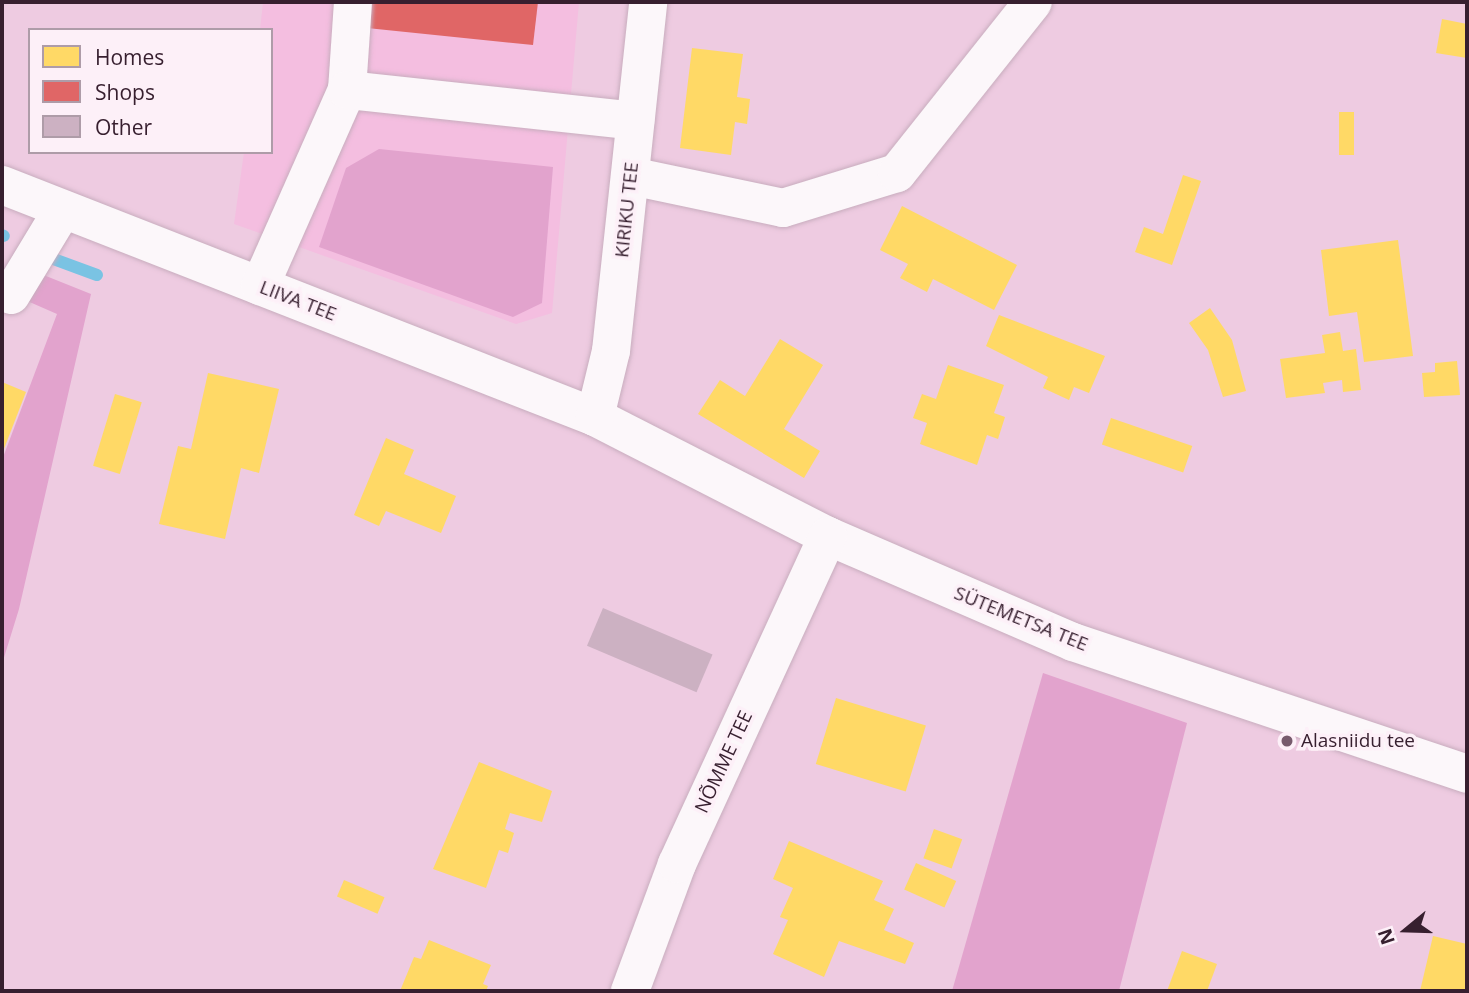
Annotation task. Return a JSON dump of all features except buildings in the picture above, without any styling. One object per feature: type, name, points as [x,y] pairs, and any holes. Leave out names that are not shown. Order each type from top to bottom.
[{"type":"street","points":[[260,286],[347,90],[353,2]]},
{"type":"street","name":"KIRIKU TEE","points":[[595,417],[611,351],[648,2]]},
{"type":"street","points":[[631,176],[783,208],[897,173],[1032,2]]},
{"type":"street","points":[[347,90],[635,121]]},
{"type":"street","name":"LIIVA TEE","points":[[2,185],[595,417]]},
{"type":"street","points":[[11,295],[63,209]]},
{"type":"street","name":"SÜTEMETSA TEE","points":[[595,417],[828,536],[1073,642],[1467,774]]},
{"type":"street","name":"NÕMME TEE","points":[[630,991],[677,864],[828,536]]},
{"type":"shaded area","points":[[263,2],[579,2],[552,313],[516,324],[234,224],[244,154],[273,154],[273,28],[260,28]]},
{"type":"shaded area","points":[[379,149],[553,167],[542,303],[513,317],[319,247],[346,168]]},
{"type":"shaded area","points":[[36,272],[91,294],[19,609],[2,664],[2,460],[57,314],[25,300]]},
{"type":"shaded area","points":[[1043,673],[1187,723],[1119,991],[952,991]]},
{"type":"waterway","points":[[51,258],[97,275]]},
{"type":"place","name":"Alasniidu tee","points":[[1287,741]]}]
